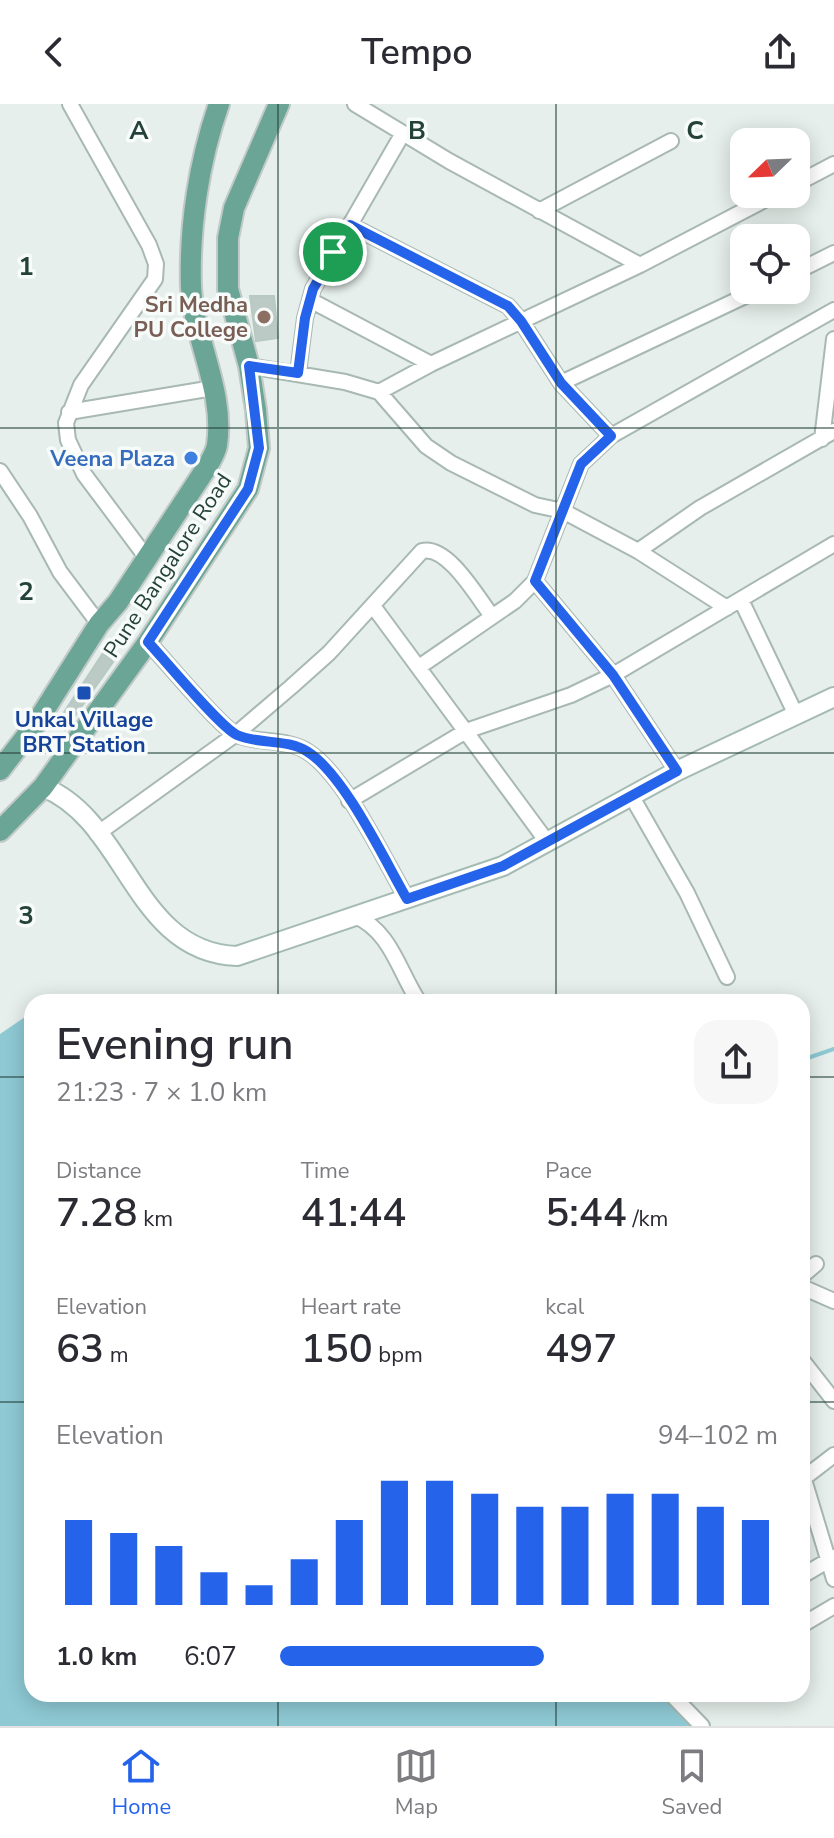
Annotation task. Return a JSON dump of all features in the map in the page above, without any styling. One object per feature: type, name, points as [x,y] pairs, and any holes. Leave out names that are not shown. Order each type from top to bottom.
[{"type":"main road","name":"Pune Bangalore Road","points":[[0,770],[35,725],[99,624],[118,602],[217,447],[218,417],[191,286],[194,223],[203,156],[219,104]]},
{"type":"main road","name":"Pune Bangalore Road","points":[[0,831],[43,787],[148,642],[248,489],[259,448],[249,366],[228,289],[228,238],[234,208],[279,104]]},
{"type":"street","points":[[70,104],[149,245],[156,264],[151,286],[81,385],[66,423],[68,440],[84,474],[146,557]]},
{"type":"street","points":[[355,104],[539,211],[640,265]]},
{"type":"street","points":[[298,373],[310,300],[319,277],[403,133]]},
{"type":"street","points":[[539,211],[671,141]]},
{"type":"street","points":[[810,177],[834,164]]},
{"type":"street","points":[[379,392],[431,364],[640,265],[749,208]]},
{"type":"street","points":[[350,225],[496,298],[521,321],[561,383],[611,436]]},
{"type":"street","points":[[810,265],[834,253]]},
{"type":"street","points":[[310,300],[431,364]]},
{"type":"street","points":[[561,383],[730,303]]},
{"type":"street","points":[[419,667],[515,601],[535,581],[581,464],[611,436],[834,310]]},
{"type":"street","points":[[638,551],[700,508],[828,435],[834,339]]},
{"type":"street","points":[[249,366],[298,373],[379,392],[426,446],[451,463],[535,505],[563,511],[638,551],[727,608]]},
{"type":"street","points":[[69,412],[213,388]]},
{"type":"street","points":[[0,471],[23,504],[60,572],[99,624]]},
{"type":"street","points":[[349,801],[466,731],[571,695],[613,675],[834,544]]},
{"type":"street","points":[[97,834],[236,734],[329,653],[417,554],[427,549],[445,557],[492,616]]},
{"type":"street","points":[[535,581],[613,675],[677,771]]},
{"type":"street","points":[[741,600],[796,715]]},
{"type":"street","points":[[373,606],[548,843]]},
{"type":"street","points":[[148,642],[236,734],[280,742],[307,751],[321,762],[349,801],[407,899]]},
{"type":"street","points":[[43,787],[70,801],[157,915],[178,937],[197,949],[218,956],[237,956],[503,866],[677,771],[834,697]]},
{"type":"street","points":[[632,797],[687,893],[727,977]]},
{"type":"street","points":[[355,916],[371,922],[380,932],[415,994]]},
{"type":"street","points":[[810,1269],[816,1264]]},
{"type":"street","points":[[810,1290],[834,1301]]},
{"type":"street","points":[[810,1370],[834,1401]]},
{"type":"street","points":[[810,1471],[834,1455]]},
{"type":"street","points":[[810,1519],[832,1559],[834,1579]]},
{"type":"street","points":[[810,1571],[832,1559]]},
{"type":"street","points":[[810,1620],[834,1606]]},
{"type":"street","points":[[679,1702],[702,1726]]},
{"type":"water","points":[[24,1018],[24,1702],[679,1702],[703,1726],[0,1726],[0,1034]]},
{"type":"building","name":"Sri Medha PU College","points":[[250,296],[274,296],[278,338],[256,341]]},
{"type":"building","name":"Unkal Village BRT Station","points":[[103,653],[113,662],[65,730],[57,723]]},
{"type":"waterway","points":[[810,1057],[834,1049]]},
{"type":"place","name":"Sri Medha PU College","points":[[264,317]]},
{"type":"place","name":"Veena Plaza","points":[[191,458]]},
{"type":"place","name":"Unkal Village BRT Station","points":[[84,693]]},
{"type":"route","points":[[350,225],[496,298],[515,313],[561,383],[611,436],[581,464],[535,581],[613,675],[677,771],[503,866],[407,899],[349,801],[321,762],[294,746],[244,737],[228,729],[148,642],[248,489],[259,448],[249,366],[298,373],[305,318],[313,289],[333,252],[350,225]]}]
